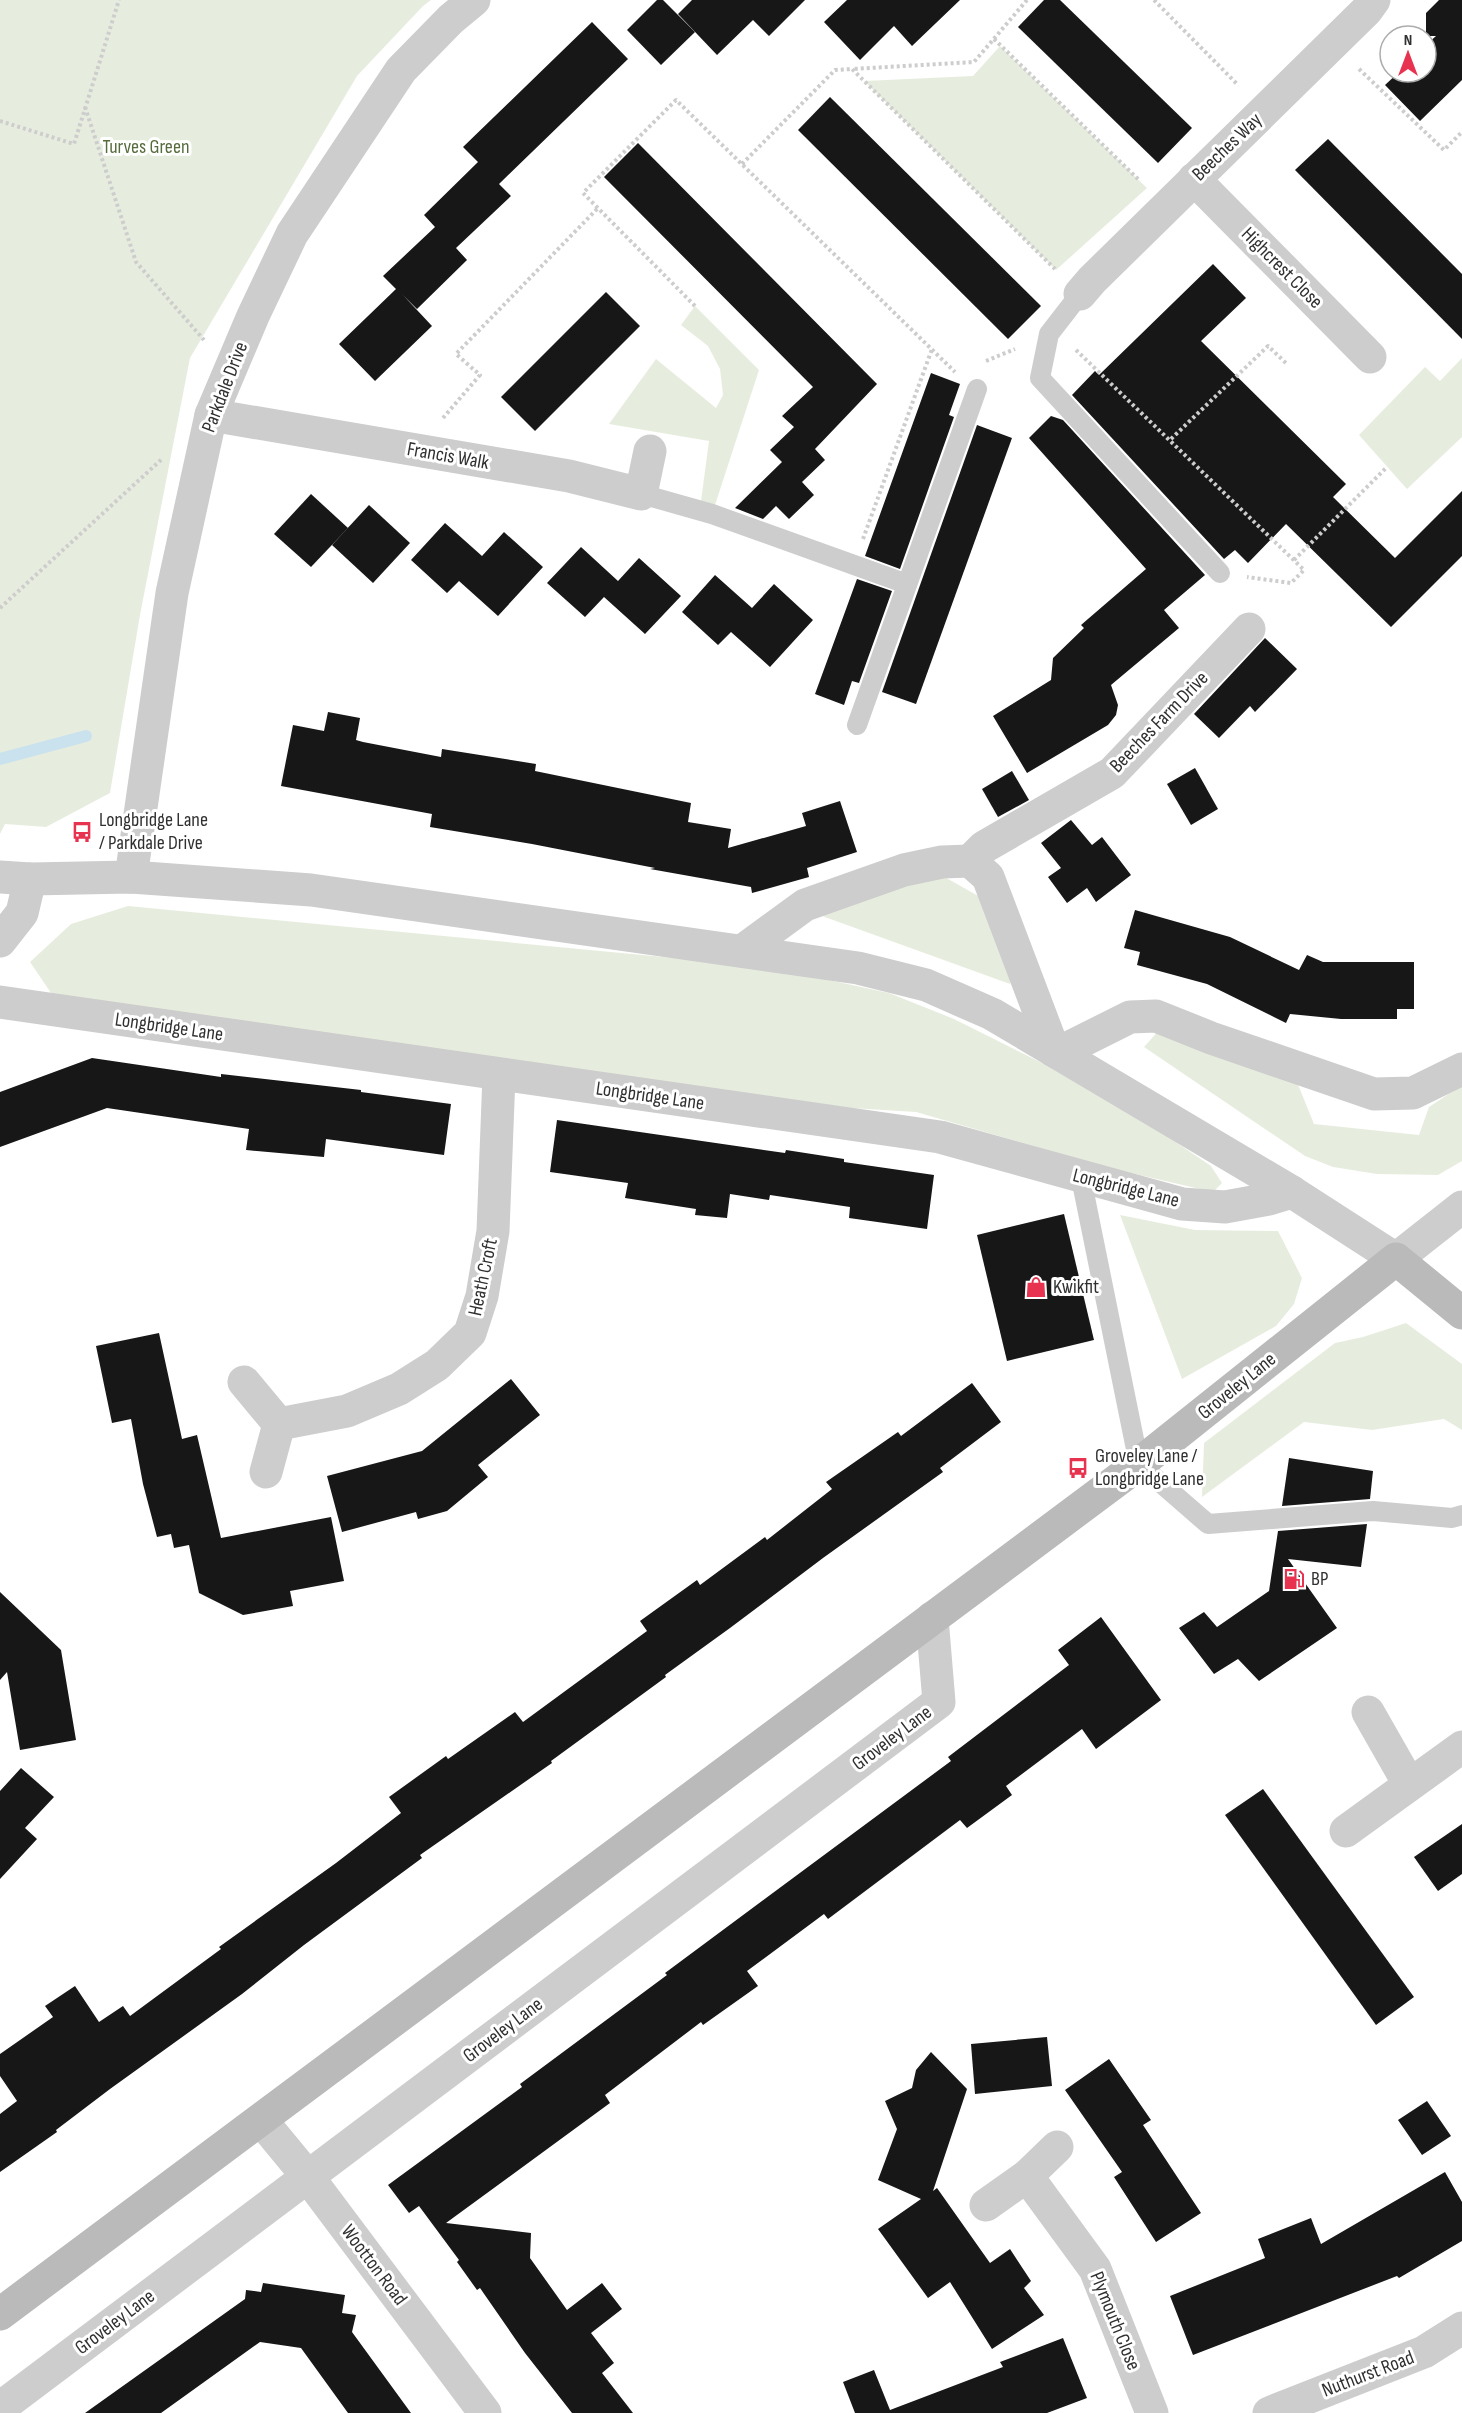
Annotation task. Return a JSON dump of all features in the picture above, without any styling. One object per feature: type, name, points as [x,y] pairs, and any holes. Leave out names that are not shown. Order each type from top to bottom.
[{"type":"main road","name":"Groveley Lane","points":[[0,2314],[1139,1464],[1396,1259]]},
{"type":"main road","points":[[1396,1259],[1462,1313]]},
{"type":"street","name":"Parkdale Drive","points":[[131,877],[172,593],[211,416],[292,234],[400,70],[451,19],[474,0]]},
{"type":"street","name":"Beeches Way","points":[[1080,294],[1366,11],[1374,0]]},
{"type":"street","name":"Highcrest Close","points":[[1194,179],[1370,357]]},
{"type":"street","name":"Francis Walk","points":[[211,416],[569,477],[641,494]]},
{"type":"street","points":[[641,494],[650,451]]},
{"type":"street","name":"Beeches Farm Drive","points":[[970,861],[984,847],[1112,773],[1249,628]]},
{"type":"street","points":[[741,951],[805,905],[904,870],[942,862],[970,861],[988,877],[1056,1052]]},
{"type":"street","points":[[0,941],[22,913],[15,878],[131,877],[311,890],[858,968],[926,985],[992,1014],[1292,1192],[1396,1259],[1462,1207]]},
{"type":"street","name":"Longbridge Lane","points":[[0,1002],[940,1137],[1081,1178],[1182,1204],[1225,1207],[1269,1199],[1292,1192]]},
{"type":"street","points":[[1056,1052],[1130,1017],[1156,1016],[1210,1038],[1374,1094],[1413,1093],[1462,1069]]},
{"type":"street","name":"Heath Croft","points":[[279,1424],[347,1411],[399,1389],[437,1365],[470,1334],[482,1296],[493,1232],[499,1075]]},
{"type":"street","points":[[244,1382],[279,1424],[266,1472]]},
{"type":"street","name":"Groveley Lane","points":[[0,2408],[939,1702],[932,1618]]},
{"type":"street","points":[[1368,1712],[1409,1784]]},
{"type":"street","points":[[1346,1831],[1462,1747]]},
{"type":"street","name":"Wootton Road","points":[[261,2120],[308,2177],[485,2413]]},
{"type":"street","points":[[986,2205],[1027,2176],[1057,2148]]},
{"type":"street","name":"Plymouth Close","points":[[1027,2176],[1095,2269],[1152,2413]]},
{"type":"street","name":"Nuthurst Road","points":[[1269,2413],[1424,2352],[1462,2328]]},
{"type":"lane","points":[[1080,294],[1051,331],[1040,378],[1220,573]]},
{"type":"lane","points":[[857,725],[977,389]]},
{"type":"lane","points":[[641,494],[712,514],[907,584]]},
{"type":"lane","points":[[1081,1178],[1139,1464],[1208,1524],[1373,1511],[1452,1518],[1462,1515]]},
{"type":"path","points":[[0,121],[74,144],[119,0]]},
{"type":"path","points":[[741,164],[835,70],[974,62],[1027,0]]},
{"type":"path","points":[[1154,0],[1263,111]]},
{"type":"path","points":[[994,39],[1166,207]]},
{"type":"path","points":[[1332,44],[1444,150],[1462,132]]},
{"type":"path","points":[[852,69],[1080,294]]},
{"type":"path","points":[[695,306],[583,193],[676,100],[957,374]]},
{"type":"path","points":[[85,108],[136,262],[230,369]]},
{"type":"path","points":[[414,450],[480,375],[456,354],[598,208]]},
{"type":"path","points":[[977,365],[1051,331],[1171,440],[1304,570],[1291,583],[1220,573]]},
{"type":"path","points":[[1171,440],[1268,346],[1288,365]]},
{"type":"path","points":[[854,565],[932,349]]},
{"type":"path","points":[[0,608],[167,456]]},
{"type":"path","points":[[1294,560],[1387,467]]},
{"type":"green space","name":"Turves Green","points":[[0,0],[431,0],[357,76],[190,358],[140,615],[110,793],[46,827],[5,824],[0,834]]},
{"type":"green space","points":[[1000,46],[1147,188],[1056,270],[864,81],[973,76]]},
{"type":"green space","points":[[695,306],[759,370],[715,505],[701,501],[709,441],[609,424],[656,359],[716,408],[723,395],[720,369],[708,346],[681,325]]},
{"type":"green space","points":[[1462,358],[1462,437],[1407,489],[1359,435],[1425,367],[1440,381]]},
{"type":"green space","points":[[941,875],[980,897],[1012,971],[1010,984],[811,912]]},
{"type":"green space","points":[[128,906],[769,967],[889,993],[954,1019],[1108,1096],[1211,1166],[1222,1183],[1213,1192],[1109,1168],[916,1112],[851,1108],[53,996],[30,962],[71,924]]},
{"type":"green space","points":[[1160,1029],[1297,1082],[1314,1124],[1419,1135],[1429,1107],[1462,1085],[1462,1161],[1438,1175],[1377,1174],[1333,1167],[1305,1156],[1144,1047]]},
{"type":"green space","points":[[1120,1215],[1195,1230],[1278,1231],[1302,1278],[1294,1304],[1276,1326],[1182,1379]]},
{"type":"green space","points":[[1406,1323],[1462,1364],[1462,1430],[1444,1419],[1372,1430],[1304,1422],[1202,1497],[1204,1443],[1335,1343],[1363,1337]]},
{"type":"building","points":[[657,0],[663,0],[695,32],[661,65],[627,30]]},
{"type":"building","points":[[692,0],[805,0],[769,36],[753,20],[717,55],[678,14]]},
{"type":"building","points":[[847,0],[960,0],[912,46],[894,26],[860,60],[824,22]]},
{"type":"building","points":[[1044,0],[1060,0],[1192,128],[1158,163],[1018,27]]},
{"type":"building","points":[[1439,0],[1462,0],[1462,80],[1420,121],[1385,85],[1438,84],[1438,24],[1426,24],[1426,13]]},
{"type":"building","points":[[592,22],[628,59],[499,184],[511,196],[456,248],[467,260],[417,309],[402,294],[432,326],[375,381],[339,344],[396,289],[383,276],[435,227],[424,215],[478,162],[463,147]]},
{"type":"building","points":[[830,97],[1041,306],[1008,339],[798,130]]},
{"type":"building","points":[[1328,139],[1462,274],[1462,339],[1295,170]]},
{"type":"building","points":[[638,143],[877,384],[815,449],[825,460],[802,482],[814,495],[789,519],[776,506],[763,519],[735,508],[782,462],[770,450],[794,427],[782,416],[813,387],[604,177]]},
{"type":"building","points":[[1213,264],[1246,298],[1201,341],[1346,484],[1333,497],[1395,558],[1462,491],[1462,556],[1391,627],[1286,524],[1248,563],[1235,550],[1224,559],[1072,395],[1095,371],[1099,375]]},
{"type":"building","points":[[606,292],[640,326],[535,431],[501,397]]},
{"type":"building","points":[[931,373],[960,384],[949,415],[954,417],[900,569],[865,556]]},
{"type":"building","points":[[1051,416],[1063,420],[1205,575],[1164,610],[1179,628],[1111,685],[1118,705],[1116,715],[1108,725],[1027,773],[993,716],[1051,680],[1053,658],[1084,628],[1081,625],[1146,569],[1029,438]]},
{"type":"building","points":[[977,425],[1012,438],[916,704],[882,692]]},
{"type":"building","points":[[311,494],[348,528],[311,567],[274,534]]},
{"type":"building","points":[[369,505],[410,543],[373,583],[332,545]]},
{"type":"building","points":[[445,523],[482,556],[504,532],[543,567],[498,616],[459,581],[447,593],[411,560]]},
{"type":"building","points":[[581,547],[618,581],[639,558],[681,596],[645,634],[604,597],[585,617],[547,583]]},
{"type":"building","points":[[715,575],[752,608],[774,584],[813,620],[770,667],[731,632],[718,645],[682,612]]},
{"type":"building","points":[[857,579],[892,591],[859,683],[852,681],[844,705],[815,694]]},
{"type":"building","points":[[1265,638],[1297,669],[1255,712],[1250,706],[1219,738],[1194,714]]},
{"type":"building","points":[[328,712],[360,718],[356,740],[363,742],[441,757],[442,749],[536,764],[535,771],[691,803],[688,822],[731,829],[728,848],[806,826],[802,813],[840,801],[857,852],[807,868],[809,877],[752,893],[751,887],[532,844],[430,827],[432,814],[281,786],[293,725],[324,731]]},
{"type":"building","points":[[1195,768],[1218,809],[1191,825],[1167,784]]},
{"type":"building","points":[[1012,771],[1029,800],[998,817],[982,789]]},
{"type":"building","points":[[1071,820],[1092,845],[1102,837],[1131,875],[1096,902],[1087,888],[1067,903],[1048,877],[1061,868],[1041,843]]},
{"type":"building","points":[[1135,910],[1230,937],[1299,970],[1307,955],[1323,962],[1414,962],[1414,1009],[1397,1009],[1397,1019],[1341,1019],[1290,1014],[1286,1023],[1207,984],[1137,965],[1140,952],[1124,948]]},
{"type":"building","points":[[92,1058],[221,1077],[221,1074],[361,1090],[361,1092],[451,1104],[444,1155],[326,1139],[324,1157],[246,1150],[249,1129],[107,1108],[0,1147],[0,1092]]},
{"type":"building","points":[[557,1120],[785,1153],[786,1150],[844,1159],[844,1162],[934,1175],[927,1229],[849,1218],[850,1207],[770,1195],[769,1200],[730,1194],[727,1218],[695,1215],[696,1209],[625,1198],[628,1183],[550,1172]]},
{"type":"building","name":"Kwikfit","points":[[1064,1214],[1094,1340],[1007,1361],[977,1235]]},
{"type":"building","points":[[159,1333],[182,1439],[197,1435],[221,1538],[331,1517],[344,1581],[290,1591],[293,1606],[243,1615],[199,1593],[189,1545],[174,1548],[171,1534],[157,1537],[143,1484],[131,1419],[112,1423],[96,1346]]},
{"type":"building","points":[[511,1379],[540,1415],[478,1465],[488,1477],[447,1511],[418,1519],[416,1512],[342,1532],[327,1476],[422,1451]]},
{"type":"building","points":[[972,1383],[1001,1422],[940,1468],[943,1472],[665,1675],[666,1677],[551,1761],[552,1763],[420,1855],[422,1858],[242,1994],[0,2172],[0,2114],[17,2101],[0,2076],[0,2054],[53,2017],[45,2006],[75,1986],[99,2022],[123,2006],[130,2016],[221,1949],[219,1947],[401,1813],[389,1797],[446,1756],[448,1759],[515,1712],[523,1722],[647,1631],[640,1621],[697,1580],[700,1585],[765,1537],[767,1540],[832,1489],[826,1482],[898,1432],[901,1436]]},
{"type":"building","points":[[1289,1458],[1373,1471],[1370,1499],[1282,1506]]},
{"type":"building","name":"BP","points":[[1367,1524],[1361,1567],[1288,1559],[1337,1628],[1259,1681],[1238,1659],[1214,1674],[1179,1628],[1204,1612],[1217,1627],[1269,1591],[1278,1531]]},
{"type":"building","points":[[0,1592],[61,1650],[76,1740],[20,1750],[7,1672],[0,1680]]},
{"type":"building","points":[[1101,1617],[1161,1700],[1096,1749],[1082,1729],[1006,1786],[1012,1795],[967,1828],[960,1820],[828,1919],[824,1914],[747,1971],[758,1986],[703,2025],[701,2022],[605,2095],[610,2103],[446,2223],[531,2233],[530,2258],[567,2310],[602,2283],[622,2309],[591,2333],[614,2363],[602,2373],[633,2413],[572,2413],[525,2353],[480,2288],[477,2290],[457,2262],[459,2260],[419,2206],[409,2213],[388,2185],[522,2087],[520,2084],[667,1975],[665,1973],[951,1761],[948,1757],[1069,1665],[1058,1650]]},
{"type":"building","points":[[21,1768],[54,1797],[25,1828],[37,1839],[0,1879],[0,1791]]},
{"type":"building","points":[[1263,1789],[1414,1997],[1376,2025],[1225,1815]]},
{"type":"building","points":[[1462,1824],[1462,1874],[1438,1891],[1414,1857]]},
{"type":"building","points":[[1047,2037],[1052,2086],[975,2094],[971,2044]]},
{"type":"building","points":[[931,2052],[967,2089],[933,2191],[937,2188],[990,2263],[1010,2249],[1031,2281],[1024,2288],[1044,2315],[992,2349],[950,2282],[928,2298],[878,2229],[921,2199],[878,2180],[897,2129],[885,2101],[912,2088],[916,2070]]},
{"type":"building","points":[[1109,2059],[1151,2120],[1143,2125],[1201,2213],[1156,2242],[1114,2177],[1122,2172],[1065,2090]]},
{"type":"building","points":[[1427,2101],[1451,2136],[1422,2155],[1398,2120]]},
{"type":"building","points":[[1445,2172],[1462,2202],[1462,2241],[1399,2278],[1397,2276],[1193,2355],[1170,2296],[1265,2258],[1258,2239],[1311,2218],[1321,2244]]},
{"type":"building","points":[[263,2283],[345,2295],[342,2313],[356,2315],[352,2332],[411,2413],[348,2413],[301,2348],[260,2342],[161,2413],[85,2413],[245,2299],[246,2290],[261,2292]]},
{"type":"building","points":[[1063,2338],[1087,2398],[1047,2413],[855,2413],[843,2382],[874,2370],[890,2410],[1003,2367],[1000,2362]]},
{"type":"waterway","points":[[0,759],[86,736]]},
{"type":"place","name":"Longbridge Lane / Parkdale Drive","points":[[82,832]]},
{"type":"place","name":"Kwikfit","points":[[1036,1287]]},
{"type":"place","name":"Groveley Lane / Longbridge Lane","points":[[1078,1468]]},
{"type":"place","name":"BP","points":[[1294,1579]]}]
